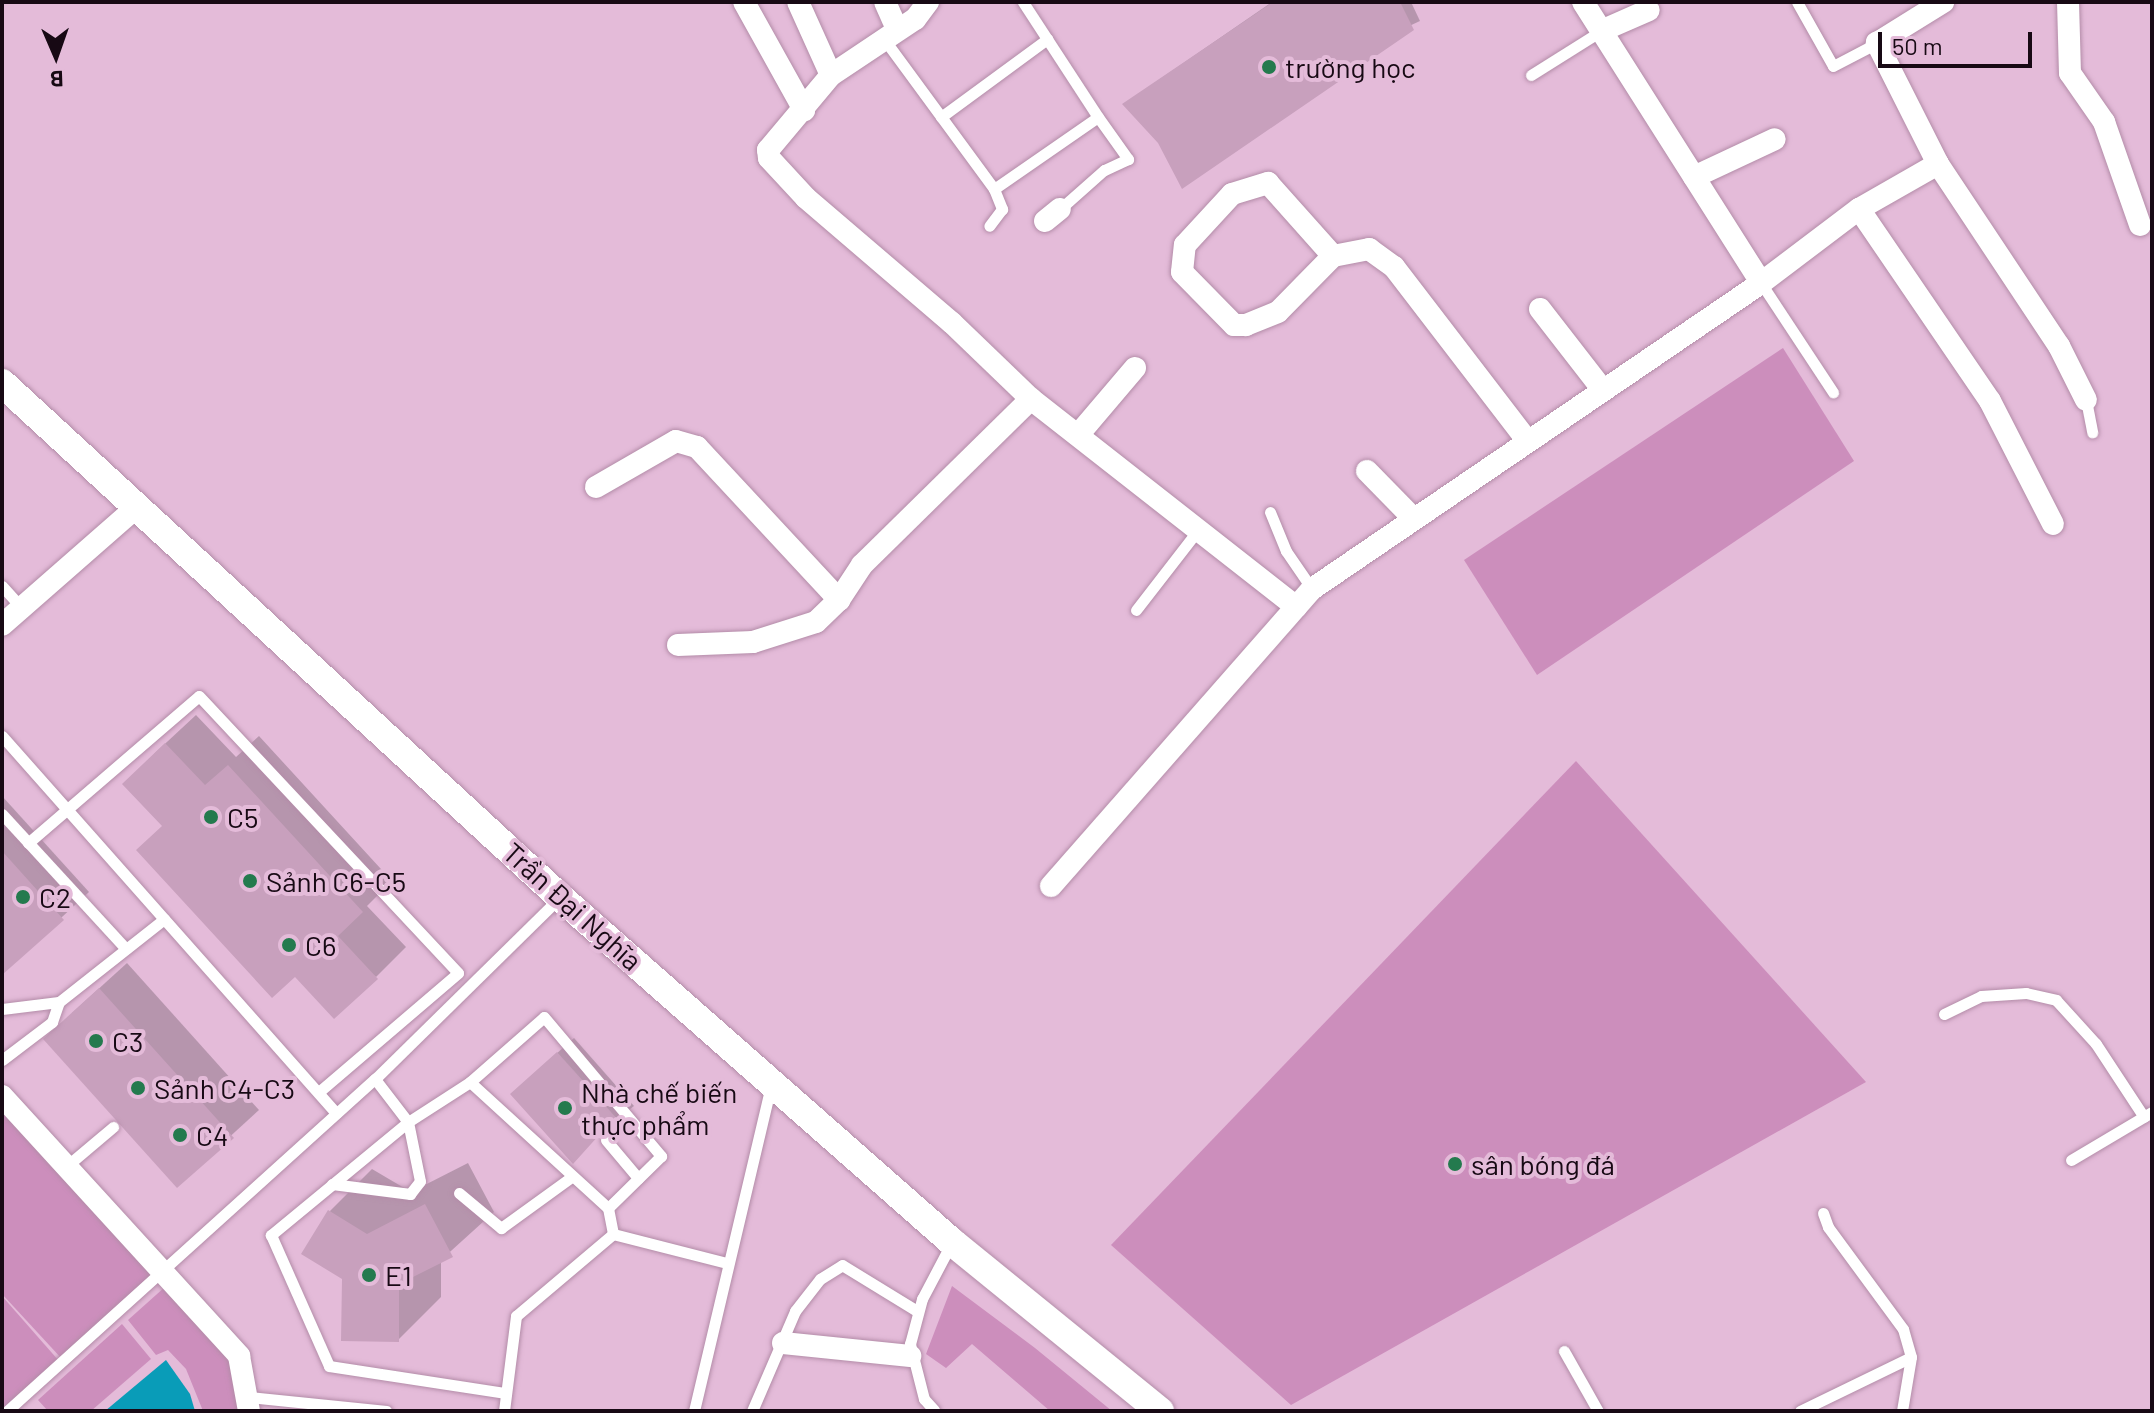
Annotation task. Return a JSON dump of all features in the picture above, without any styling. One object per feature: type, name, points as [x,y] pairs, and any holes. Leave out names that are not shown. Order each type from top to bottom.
[{"type":"street","points":[[744,2],[804,110]]},
{"type":"street","points":[[798,2],[831,75]]},
{"type":"street","points":[[885,2],[891,34]]},
{"type":"street","points":[[928,2],[915,19],[831,75],[768,150],[769,158],[806,198],[952,323],[1031,399],[1296,607]]},
{"type":"street","points":[[1583,2],[1761,283]]},
{"type":"street","points":[[1943,2],[1877,43],[1938,164],[2059,346],[2086,400]]},
{"type":"street","points":[[2068,2],[2070,73],[2104,122],[2140,225]]},
{"type":"street","points":[[1601,31],[1649,10]]},
{"type":"street","points":[[1694,177],[1775,139]]},
{"type":"street","points":[[1051,886],[1312,589],[1526,439],[1761,283],[1859,209],[1938,164]]},
{"type":"street","points":[[1333,256],[1268,183],[1232,194],[1185,245],[1182,272],[1234,325],[1246,325],[1278,312],[1333,256],[1369,249],[1394,267],[1526,439]]},
{"type":"street","points":[[1859,209],[1990,401],[2053,524]]},
{"type":"street","points":[[1540,309],[1602,389]]},
{"type":"street","points":[[1078,435],[1135,368]]},
{"type":"street","name":"Trần Đại Nghĩa","points":[[2,383],[560,897],[772,1079],[952,1242],[1160,1411]]},
{"type":"street","points":[[678,645],[753,642],[816,622],[839,600],[862,565],[1031,399]]},
{"type":"street","points":[[596,487],[676,441],[697,447],[839,600]]},
{"type":"street","points":[[1367,471],[1412,517]]},
{"type":"street","points":[[2,625],[137,507]]},
{"type":"street","points":[[2,1096],[239,1356],[249,1404]]},
{"type":"street","points":[[783,1343],[910,1356]]},
{"type":"lane","points":[[1023,2],[1128,159],[1104,170],[1052,215]]},
{"type":"lane","points":[[1797,2],[1833,66],[1877,43]]},
{"type":"lane","points":[[1531,75],[1601,31]]},
{"type":"lane","points":[[891,34],[941,117],[994,189],[1002,209],[989,226]]},
{"type":"lane","points":[[941,117],[1047,39]]},
{"type":"lane","points":[[994,189],[1098,117]]},
{"type":"lane","points":[[1761,283],[1833,392]]},
{"type":"lane","points":[[2086,400],[2092,432]]},
{"type":"lane","points":[[1270,512],[1286,551],[1312,589]]},
{"type":"lane","points":[[1136,610],[1198,530]]},
{"type":"lane","points":[[2,586],[22,608]]},
{"type":"lane","points":[[28,843],[67,806],[199,696],[458,973],[320,1091]]},
{"type":"lane","points":[[2,736],[320,1091],[336,1113]]},
{"type":"lane","points":[[2,814],[126,949]]},
{"type":"lane","points":[[7,1411],[375,1079],[560,897]]},
{"type":"lane","points":[[2,1060],[52,1022],[59,1002],[164,919]]},
{"type":"lane","points":[[1944,1014],[1981,996],[2026,993],[2056,1000],[2096,1044],[2148,1114],[2071,1160]]},
{"type":"lane","points":[[4,1005],[59,1002]]},
{"type":"lane","points":[[506,1393],[329,1366],[271,1235],[408,1122],[470,1082],[544,1017],[661,1156],[608,1208]]},
{"type":"lane","points":[[332,1184],[410,1194],[420,1181],[408,1122],[375,1079]]},
{"type":"lane","points":[[694,1411],[772,1079]]},
{"type":"lane","points":[[470,1082],[570,1178],[608,1208],[613,1234]]},
{"type":"lane","points":[[68,1165],[113,1127]]},
{"type":"lane","points":[[606,1140],[638,1178]]},
{"type":"lane","points":[[459,1193],[501,1228],[570,1178]]},
{"type":"lane","points":[[1823,1213],[1828,1227],[1890,1307],[1911,1357],[1902,1411]]},
{"type":"lane","points":[[613,1234],[727,1263]]},
{"type":"lane","points":[[504,1411],[516,1316],[613,1234]]},
{"type":"lane","points":[[934,1410],[924,1399],[910,1356],[917,1311],[952,1242]]},
{"type":"lane","points":[[752,1411],[795,1311],[820,1279],[842,1265],[917,1311]]},
{"type":"lane","points":[[1564,1351],[1598,1411]]},
{"type":"lane","points":[[1800,1411],[1911,1357]]},
{"type":"lane","points":[[249,1404],[386,1411]]},
{"type":"shaded area","points":[[1783,348],[1854,461],[1537,675],[1464,560]]},
{"type":"shaded area","name":"sân bóng đá","points":[[1576,761],[1866,1082],[1291,1405],[1111,1245]]},
{"type":"shaded area","points":[[2,1096],[161,1273],[62,1359],[2,1294]]},
{"type":"shaded area","points":[[166,1286],[238,1365],[243,1411],[203,1411],[186,1369],[168,1350],[156,1355],[128,1320]]},
{"type":"shaded area","points":[[952,1286],[1112,1411],[1050,1411],[972,1344],[946,1368],[926,1354]]},
{"type":"shaded area","points":[[2,1296],[59,1361],[2,1411]]},
{"type":"shaded area","points":[[122,1324],[151,1359],[91,1411],[48,1411],[38,1400]]},
{"type":"water","points":[[166,1360],[190,1394],[195,1411],[105,1411]]},
{"type":"building","name":"trường học","points":[[1273,2],[1400,2],[1414,30],[1182,189],[1158,143],[1122,104]]},
{"type":"building","points":[[165,743],[205,785],[228,765],[363,912],[338,936],[378,979],[334,1019],[295,977],[272,998],[136,850],[162,826],[122,784]]},
{"type":"building","name":"C2","points":[[2,851],[64,920],[2,975]]},
{"type":"building","points":[[99,988],[234,1138],[177,1188],[43,1039]]},
{"type":"building","name":"Nhà chế biến thực phẩm","points":[[557,1052],[620,1122],[600,1134],[573,1164],[510,1094]]},
{"type":"building","name":"E1","points":[[425,1204],[453,1257],[399,1284],[399,1342],[341,1341],[342,1279],[301,1254],[328,1210],[367,1234]]},
{"type":"place","name":"trường học","points":[[1269,67]]},
{"type":"place","name":"C5","points":[[211,817]]},
{"type":"place","name":"Sảnh C6-C5","points":[[250,881]]},
{"type":"place","name":"C2","points":[[23,897]]},
{"type":"place","name":"C6","points":[[289,945]]},
{"type":"place","name":"C3","points":[[96,1041]]},
{"type":"place","name":"Sảnh C4-C3","points":[[138,1088]]},
{"type":"place","name":"Nhà chế biến thực phẩm","points":[[565,1108]]},
{"type":"place","name":"C4","points":[[180,1135]]},
{"type":"place","name":"sân bóng đá","points":[[1455,1164]]},
{"type":"place","name":"E1","points":[[369,1275]]}]
